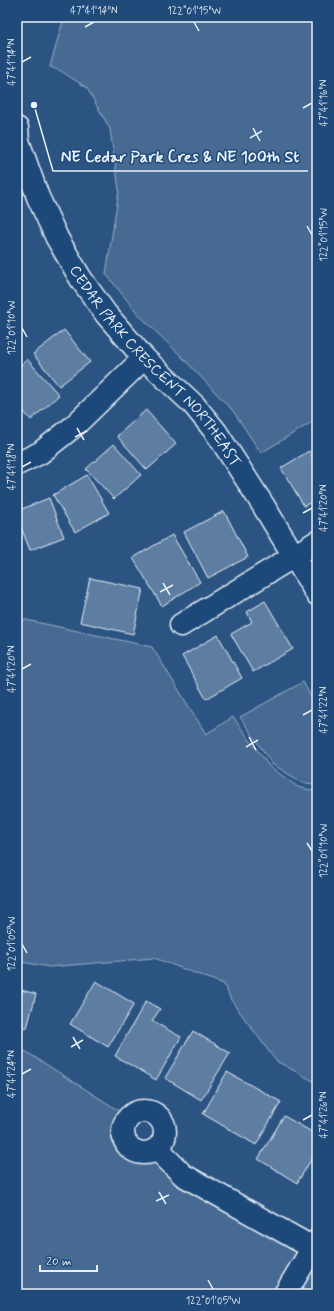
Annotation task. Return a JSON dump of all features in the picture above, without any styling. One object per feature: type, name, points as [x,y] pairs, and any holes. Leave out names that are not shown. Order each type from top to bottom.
[{"type":"street","name":"CEDAR PARK CRESCENT NORTHEAST","points":[[17,137],[38,197],[57,238],[93,297],[144,358],[194,405],[216,432],[317,594]]},
{"type":"street","points":[[17,464],[40,453],[74,426],[144,358]]},
{"type":"street","points":[[181,625],[317,542]]},
{"type":"street","points":[[160,1148],[166,1158],[183,1175],[315,1244],[286,1294]]},
{"type":"shaded area","points":[[64,17],[317,17],[317,419],[261,453],[233,411],[181,356],[139,315],[106,274],[119,190],[110,129],[87,88],[61,71],[50,67]]},
{"type":"shaded area","points":[[17,618],[152,647],[206,734],[233,717],[269,766],[298,787],[317,792],[317,1083],[276,1061],[231,1000],[224,984],[154,958],[49,967],[17,961]]},
{"type":"shaded area","points":[[303,682],[317,708],[317,784],[303,783],[272,764],[240,717]]},
{"type":"shaded area","points":[[25,1051],[129,1117],[123,1132],[124,1139],[131,1149],[145,1153],[154,1152],[317,1241],[317,1294],[17,1294],[17,1052]]},
{"type":"building","points":[[64,330],[90,362],[59,386],[33,354]]},
{"type":"building","points":[[27,359],[59,395],[31,420],[17,404],[17,369]]},
{"type":"building","points":[[146,410],[176,444],[147,470],[117,436]]},
{"type":"building","points":[[114,444],[141,475],[114,499],[86,469]]},
{"type":"building","points":[[309,451],[317,465],[317,499],[304,506],[281,468]]},
{"type":"building","points":[[87,475],[109,513],[75,532],[53,495]]},
{"type":"building","points":[[49,498],[64,537],[30,550],[17,517],[17,511]]},
{"type":"building","points":[[224,511],[248,557],[208,578],[184,532]]},
{"type":"building","points":[[172,535],[200,582],[162,606],[133,558]]},
{"type":"building","points":[[90,578],[143,589],[133,634],[80,622]]},
{"type":"building","points":[[265,601],[293,649],[253,672],[231,634],[252,622],[247,612]]},
{"type":"building","points":[[218,635],[242,678],[206,699],[182,656]]},
{"type":"building","points":[[96,981],[134,1004],[108,1047],[70,1024]]},
{"type":"building","points":[[17,989],[36,994],[27,1028],[17,1025]]},
{"type":"building","points":[[146,1001],[160,1009],[152,1021],[181,1037],[156,1080],[115,1056]]},
{"type":"building","points":[[193,1031],[230,1053],[201,1100],[165,1078]]},
{"type":"building","points":[[227,1072],[281,1102],[256,1145],[203,1114]]},
{"type":"building","points":[[284,1116],[317,1135],[317,1150],[297,1183],[258,1159]]},
{"type":"place","name":"NE Cedar Park Cres & NE 100th St","points":[[34,105]]}]
